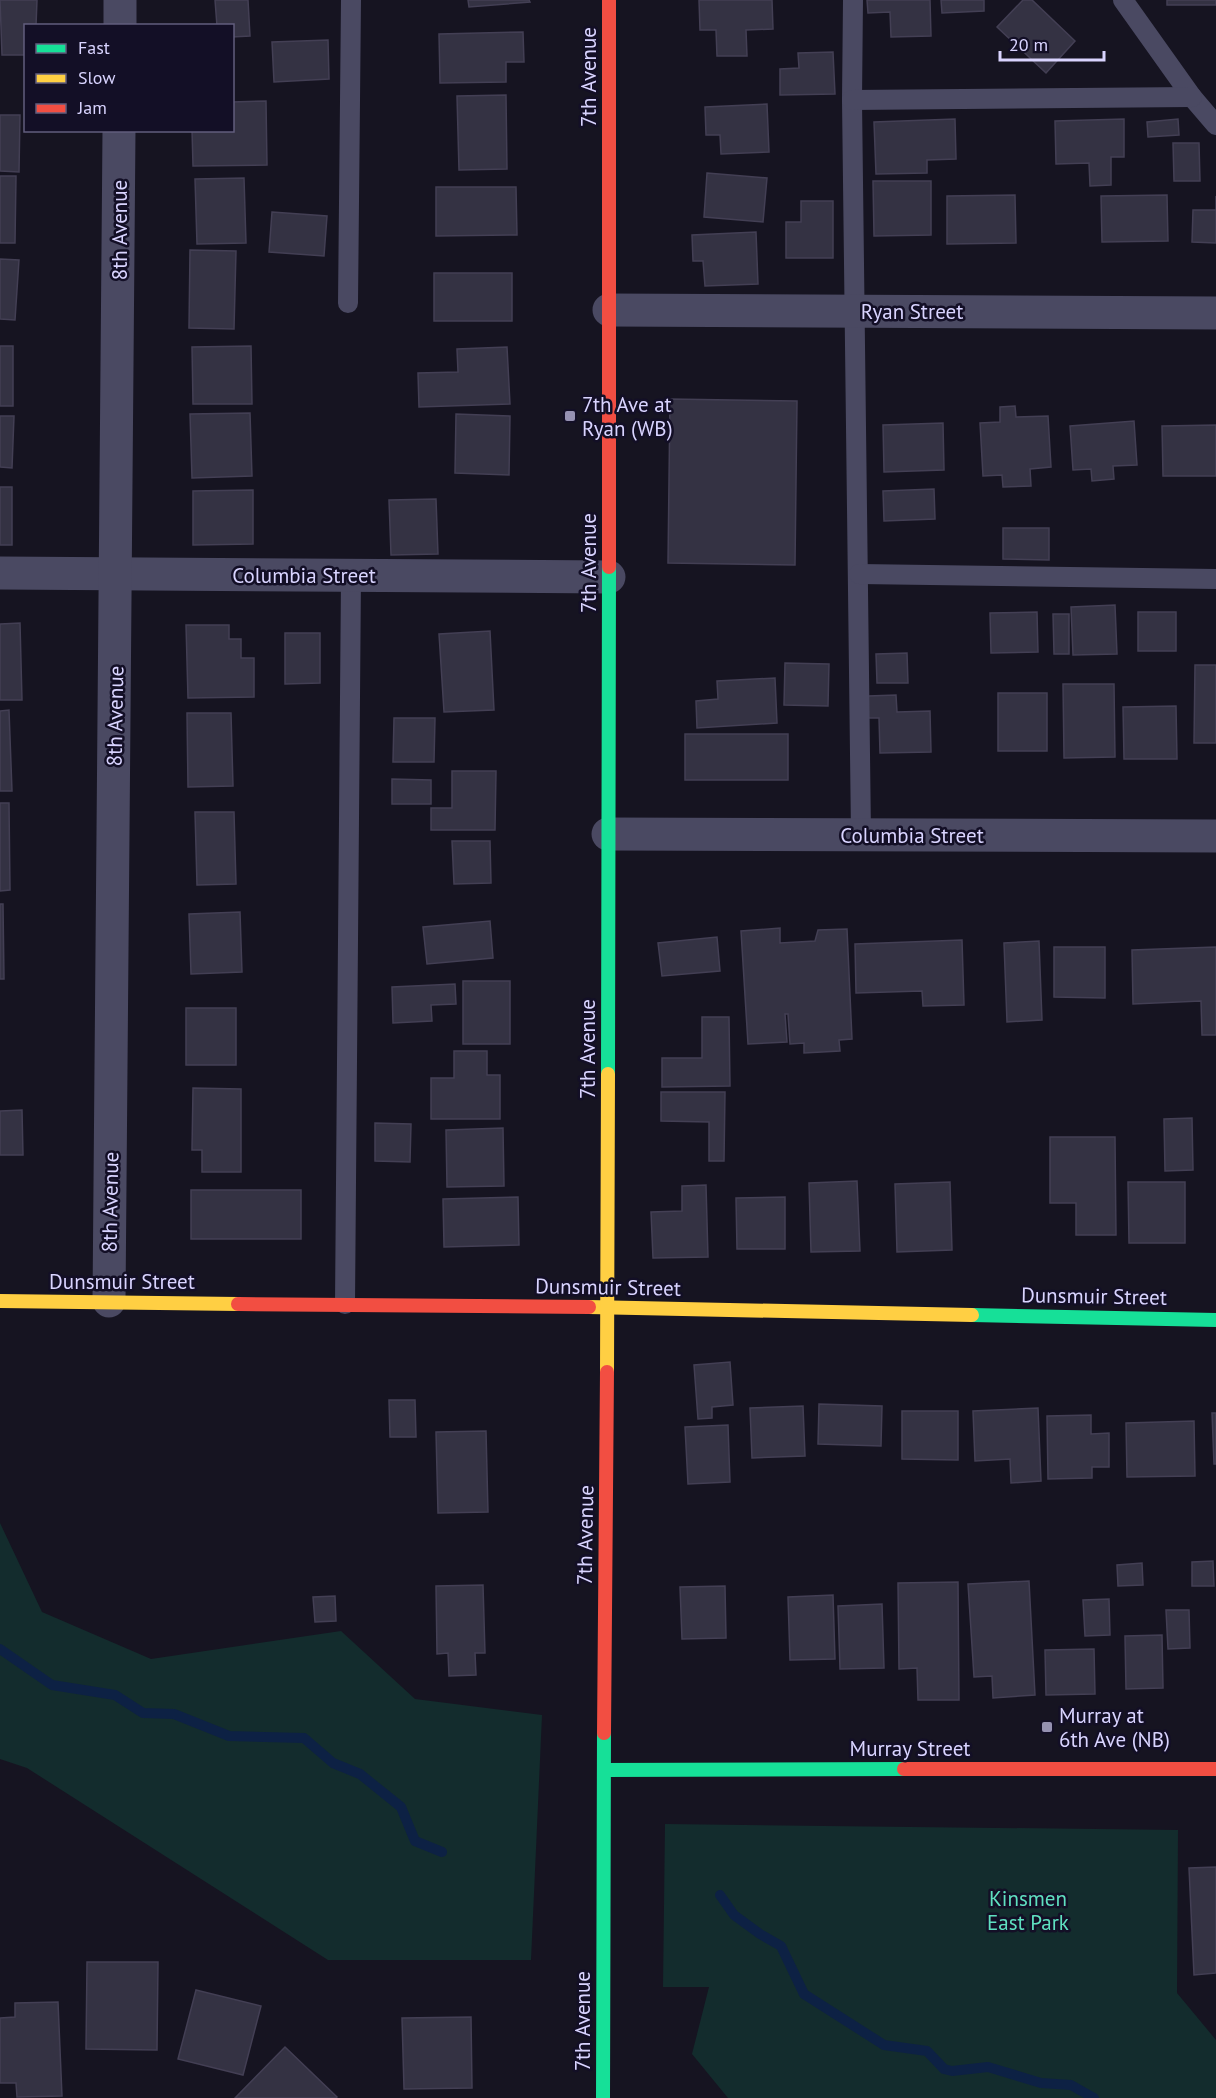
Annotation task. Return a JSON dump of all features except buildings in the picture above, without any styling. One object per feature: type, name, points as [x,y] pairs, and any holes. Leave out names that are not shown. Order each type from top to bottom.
[{"type":"street","points":[[120,0],[120,24]]},
{"type":"street","name":"7th Avenue","points":[[603,2098],[608,1308],[609,0]]},
{"type":"street","name":"8th Avenue","points":[[109,1301],[119,132]]},
{"type":"street","name":"Ryan Street","points":[[609,310],[1216,313]]},
{"type":"street","name":"Columbia Street","points":[[0,573],[609,577]]},
{"type":"street","name":"Columbia Street","points":[[608,834],[1216,836]]},
{"type":"street","name":"Dunsmuir Street","points":[[0,1301],[608,1308],[1216,1320]]},
{"type":"street","name":"Murray Street","points":[[604,1770],[641,1772],[1216,1769]]},
{"type":"lane","points":[[348,303],[351,0]]},
{"type":"lane","points":[[853,0],[852,100],[861,835]]},
{"type":"lane","points":[[1123,0],[1192,97],[1216,125]]},
{"type":"lane","points":[[852,100],[1192,97]]},
{"type":"lane","points":[[859,574],[1216,579]]},
{"type":"lane","points":[[345,1304],[351,576]]},
{"type":"green space","points":[[0,1523],[42,1612],[151,1659],[341,1631],[415,1699],[542,1715],[531,1960],[328,1960],[27,1768],[0,1759]]},
{"type":"green space","name":"Kinsmen East Park","points":[[665,1824],[1178,1830],[1177,1993],[1216,2040],[1216,2098],[728,2098],[692,2054],[709,1987],[663,1987]]},
{"type":"waterway","points":[[0,1649],[52,1685],[115,1695],[143,1713],[174,1714],[229,1736],[304,1738],[333,1763],[360,1774],[401,1807],[415,1841],[442,1852]]},
{"type":"waterway","points":[[720,1895],[734,1915],[781,1946],[804,1994],[884,2045],[927,2051],[944,2069],[952,2071],[988,2067],[1041,2083],[1071,2085],[1094,2098]]},
{"type":"traffic: fast","points":[[608,1074],[609,567]]},
{"type":"traffic: fast","points":[[972,1315],[1216,1320]]},
{"type":"traffic: fast","points":[[603,2098],[604,1733]]},
{"type":"traffic: fast","points":[[604,1770],[904,1769]]},
{"type":"traffic: slow","points":[[607,1372],[608,1074]]},
{"type":"traffic: slow","points":[[0,1301],[238,1304]]},
{"type":"traffic: slow","points":[[589,1307],[972,1315]]},
{"type":"traffic: jam","points":[[609,0],[609,567]]},
{"type":"traffic: jam","points":[[238,1304],[589,1307]]},
{"type":"traffic: jam","points":[[604,1733],[607,1372]]},
{"type":"traffic: jam","points":[[904,1769],[1216,1769]]},
{"type":"place","name":"7th Ave at Ryan (WB)","points":[[570,416]]},
{"type":"place","name":"Murray at 6th Ave (NB)","points":[[1047,1727]]}]
